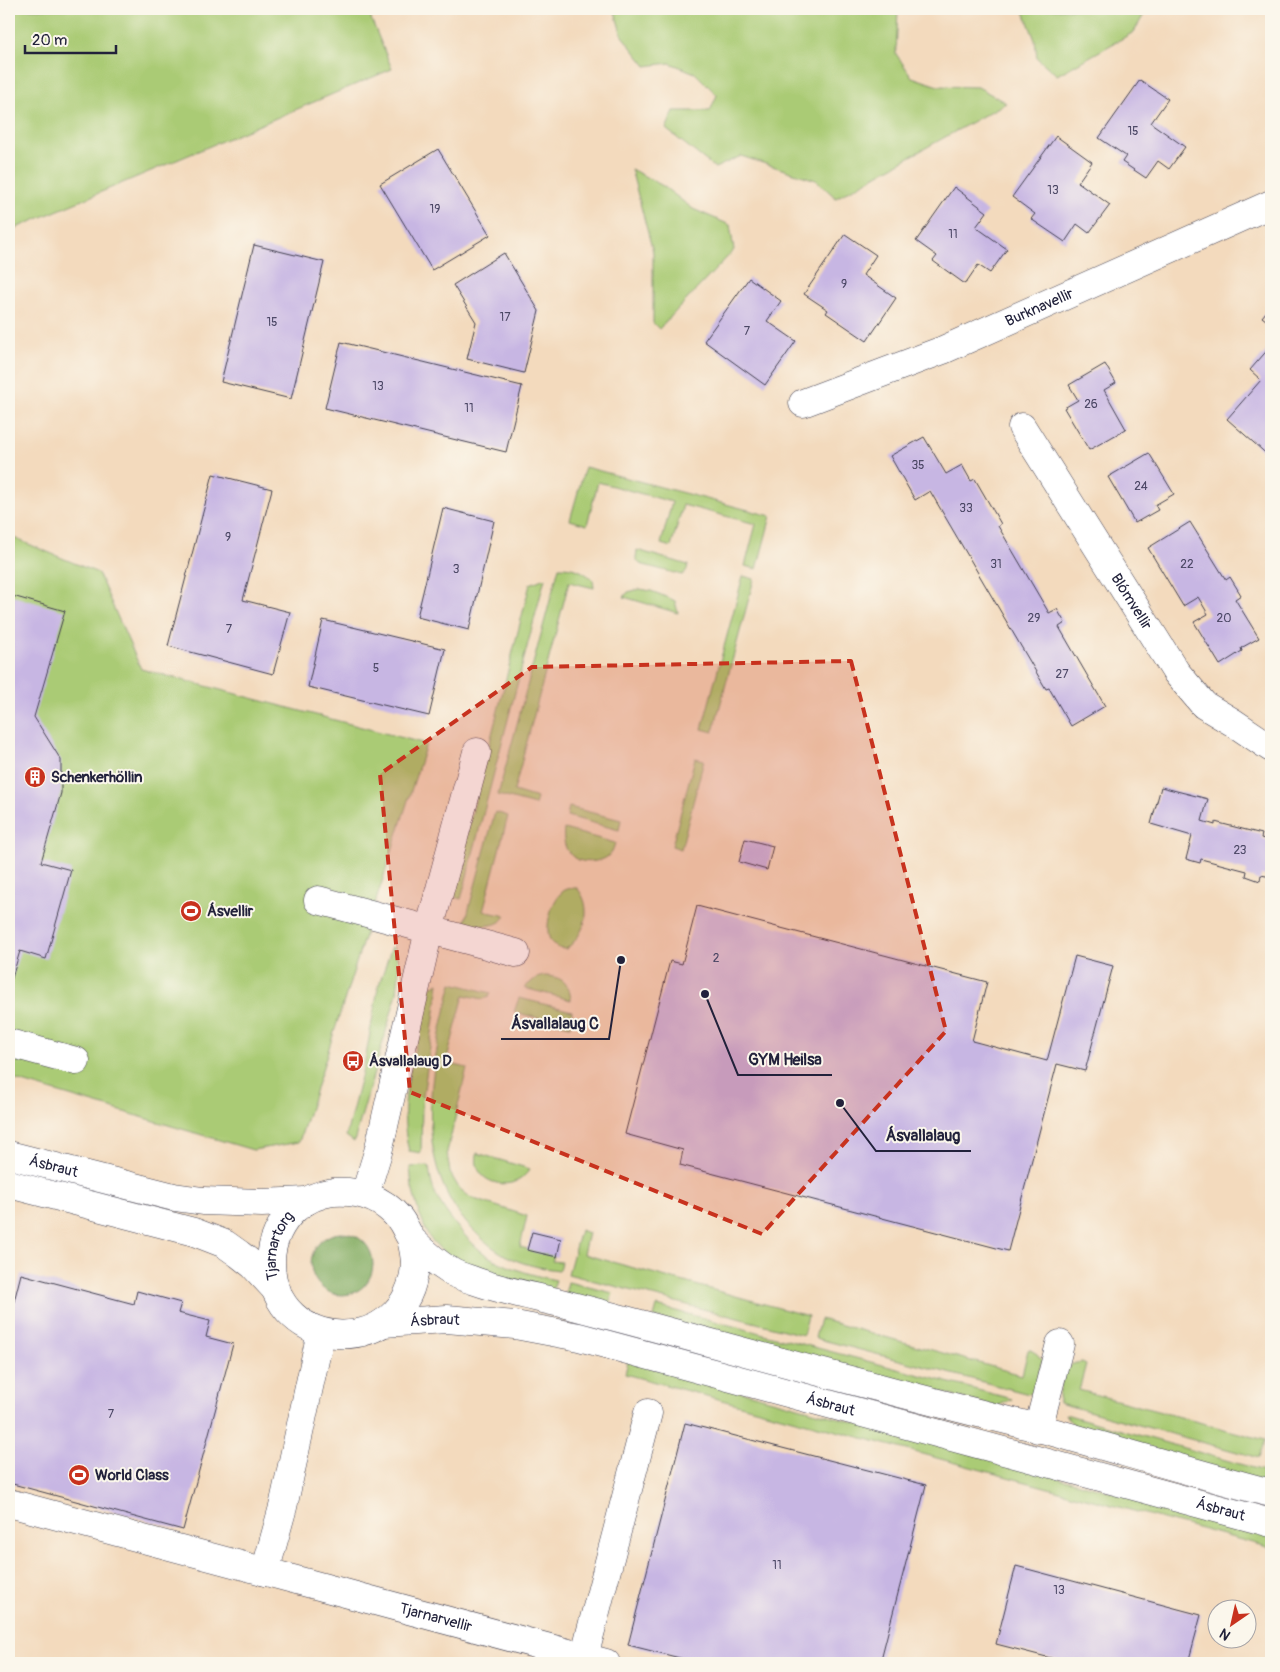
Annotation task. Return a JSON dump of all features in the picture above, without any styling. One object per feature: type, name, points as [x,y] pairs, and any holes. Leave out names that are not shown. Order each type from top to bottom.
[{"type":"street","name":"Burknavellir","points":[[803,403],[943,350],[1271,204]]},
{"type":"street","name":"Blómvellir","points":[[1022,427],[1176,672],[1204,705],[1271,748]]},
{"type":"street","points":[[365,1194],[378,1152],[429,930],[478,752]]},
{"type":"street","points":[[318,900],[516,953]]},
{"type":"street","points":[[9,1043],[76,1061]]},
{"type":"street","name":"Ásbraut","points":[[9,1155],[174,1197],[203,1201],[262,1203],[306,1201]]},
{"type":"street","name":"Ásbraut","points":[[9,1184],[194,1232],[225,1244],[253,1265],[276,1292]]},
{"type":"street","name":"Tjarnartorg","points":[[345,1191],[365,1194],[384,1204],[400,1219],[411,1238],[415,1262],[412,1286],[401,1306],[383,1323],[364,1332],[342,1335],[321,1332],[303,1323],[287,1309],[276,1292],[271,1266],[274,1241],[286,1218],[306,1201],[324,1193],[345,1191]]},
{"type":"street","name":"Ásbraut","points":[[411,1238],[430,1256],[453,1273],[493,1287],[597,1312],[1271,1493]]},
{"type":"street","name":"Ásbraut","points":[[383,1323],[447,1319],[515,1325],[564,1334],[626,1349],[1271,1523]]},
{"type":"street","points":[[265,1572],[283,1508],[321,1332]]},
{"type":"street","points":[[1038,1429],[1060,1344]]},
{"type":"street","points":[[595,1660],[648,1413]]},
{"type":"street","name":"Tjarnarvellir","points":[[9,1503],[595,1660]]},
{"type":"highlighted area","points":[[851,661],[946,1031],[762,1234],[410,1092],[380,774],[532,667]]},
{"type":"green space","points":[[9,9],[367,9],[392,69],[9,231]]},
{"type":"green space","points":[[614,9],[898,9],[896,54],[912,77],[938,86],[978,87],[1006,103],[836,198],[816,180],[741,156],[715,168],[666,129],[674,111],[710,111],[717,95],[695,73],[670,63],[646,66],[622,36]]},
{"type":"green space","points":[[1023,9],[1147,9],[1134,32],[1057,75],[1037,58],[1035,40]]},
{"type":"green space","points":[[631,169],[663,186],[693,209],[730,225],[734,250],[659,329],[653,323],[653,252]]},
{"type":"green space","points":[[585,467],[771,516],[757,569],[745,566],[756,524],[683,505],[671,547],[661,544],[672,502],[598,482],[587,525],[570,520]]},
{"type":"green space","name":"Ásvellir","points":[[9,536],[98,573],[141,669],[426,744],[299,1142],[253,1150],[9,1078]]},
{"type":"green space","points":[[637,550],[688,565],[687,570],[682,575],[640,564],[636,559]]},
{"type":"green space","points":[[559,567],[582,571],[593,580],[594,588],[569,582],[514,791],[537,798],[535,805],[498,795]]},
{"type":"green space","points":[[743,576],[754,579],[713,732],[702,729]]},
{"type":"green space","points":[[545,578],[461,899],[451,896],[530,584]]},
{"type":"green space","points":[[640,589],[651,591],[675,601],[678,613],[624,597],[628,592]]},
{"type":"green space","points":[[695,758],[704,760],[681,849],[672,846]]},
{"type":"green space","points":[[569,807],[621,820],[619,830],[567,816]]},
{"type":"green space","points":[[495,812],[508,816],[483,911],[506,916],[493,925],[482,926],[465,923]]},
{"type":"green space","points":[[564,829],[615,843],[613,850],[604,859],[588,862],[581,861],[567,850]]},
{"type":"green space","points":[[577,888],[585,904],[585,920],[582,929],[573,943],[566,949],[560,948],[554,945],[549,938],[548,923],[550,915],[560,894],[566,889]]},
{"type":"green space","points":[[392,946],[398,963],[397,993],[354,1142],[346,1136],[365,1061],[378,988]]},
{"type":"green space","points":[[545,976],[564,982],[569,989],[571,1000],[524,988],[536,978]]},
{"type":"green space","points":[[439,983],[422,1104],[421,1153],[409,1151],[405,1123],[406,1096],[427,1000],[431,987]]},
{"type":"green space","points":[[452,983],[491,993],[489,997],[483,999],[464,995],[446,1063],[467,1068],[447,1152],[450,1173],[459,1188],[471,1198],[527,1216],[520,1247],[554,1256],[552,1261],[561,1262],[559,1270],[522,1263],[492,1247],[482,1239],[452,1203],[439,1174],[432,1143],[433,1078],[444,1014]]},
{"type":"green space","points":[[519,998],[572,1011],[570,1026],[514,1012]]},
{"type":"green space","points":[[477,1153],[530,1169],[522,1178],[516,1181],[503,1184],[496,1183],[484,1177],[480,1171],[477,1163]]},
{"type":"green space","points":[[429,1166],[435,1193],[452,1220],[468,1239],[485,1254],[500,1263],[524,1272],[556,1280],[552,1292],[479,1274],[442,1251],[428,1236],[412,1188],[410,1167]]},
{"type":"green space","points":[[580,1230],[588,1233],[583,1254],[808,1316],[803,1335],[568,1274]]},
{"type":"green space","points":[[342,1233],[354,1235],[364,1242],[371,1252],[373,1264],[371,1276],[364,1286],[354,1293],[342,1295],[330,1293],[320,1286],[313,1276],[311,1264],[313,1252],[320,1242],[330,1235]]},
{"type":"green space","points":[[568,1282],[613,1293],[609,1306],[565,1294]]},
{"type":"green space","points":[[657,1306],[1012,1399],[996,1407],[654,1317]]},
{"type":"green space","points":[[820,1319],[1022,1375],[1029,1349],[1042,1360],[1035,1391],[1029,1394],[815,1338]]},
{"type":"green space","points":[[628,1361],[1271,1535],[1271,1548],[625,1374]]},
{"type":"green space","points":[[1082,1362],[1086,1364],[1079,1390],[1265,1440],[1259,1458],[1059,1403],[1059,1394],[1067,1369],[1072,1364]]},
{"type":"green space","points":[[1065,1414],[1271,1473],[1271,1486],[1078,1429]]},
{"type":"building","points":[[1140,80],[1168,99],[1151,123],[1185,147],[1169,169],[1158,161],[1146,178],[1122,162],[1126,156],[1099,138]]},
{"type":"building","points":[[1056,136],[1092,162],[1078,182],[1110,205],[1089,233],[1077,224],[1065,242],[1031,219],[1035,214],[1012,197]]},
{"type":"building","points":[[438,149],[490,235],[432,270],[380,184]]},
{"type":"building","points":[[954,187],[987,212],[976,227],[1007,249],[990,273],[978,265],[965,284],[933,261],[937,256],[916,241]]},
{"type":"building","points":[[845,234],[876,255],[863,275],[896,298],[867,341],[826,313],[828,310],[804,294]]},
{"type":"building","points":[[254,245],[324,262],[291,399],[221,382]]},
{"type":"building","points":[[504,253],[539,311],[524,373],[467,359],[476,322],[453,285]]},
{"type":"building","points":[[749,278],[781,301],[767,321],[796,341],[765,385],[704,341]]},
{"type":"building","points":[[1271,306],[1271,324],[1262,317]]},
{"type":"building","points":[[341,342],[522,386],[506,452],[325,408]]},
{"type":"building","points":[[1271,346],[1271,458],[1227,419],[1261,380],[1250,370]]},
{"type":"building","points":[[1105,364],[1116,383],[1104,390],[1126,429],[1089,450],[1064,408],[1078,400],[1069,385]]},
{"type":"building","points":[[924,437],[946,474],[962,465],[971,481],[975,479],[1001,524],[998,526],[1049,613],[1057,609],[1065,623],[1059,627],[1105,706],[1071,726],[1049,688],[1046,689],[930,491],[915,500],[890,456]]},
{"type":"building","points":[[1149,453],[1174,494],[1155,505],[1158,510],[1135,523],[1108,477]]},
{"type":"building","points":[[213,474],[272,489],[243,600],[290,612],[273,674],[168,646]]},
{"type":"building","points":[[443,508],[494,521],[469,630],[417,617]]},
{"type":"building","points":[[1190,522],[1226,580],[1230,577],[1241,595],[1235,599],[1259,638],[1241,648],[1242,651],[1220,665],[1194,622],[1208,614],[1198,597],[1183,606],[1148,548]]},
{"type":"building","name":"Schenkerhöllin","points":[[9,595],[65,611],[34,717],[61,760],[61,793],[41,862],[71,870],[46,959],[20,951],[9,988]]},
{"type":"building","points":[[323,620],[445,649],[429,716],[308,687]]},
{"type":"building","points":[[1161,787],[1208,799],[1202,821],[1215,825],[1215,822],[1262,834],[1261,838],[1271,841],[1271,877],[1261,875],[1260,881],[1246,876],[1247,871],[1201,859],[1200,863],[1186,859],[1192,836],[1151,824]]},
{"type":"building","points":[[745,839],[773,846],[767,870],[739,862]]},
{"type":"building","points":[[697,906],[987,982],[972,1041],[1047,1061],[1075,956],[1113,966],[1085,1071],[1057,1064],[1008,1251],[680,1165],[683,1150],[625,1134],[670,961],[682,964]]},
{"type":"building","points":[[532,1232],[561,1239],[557,1257],[527,1250]]},
{"type":"building","points":[[21,1274],[134,1304],[137,1291],[181,1303],[178,1313],[210,1321],[206,1337],[233,1344],[183,1530],[9,1483],[9,1321]]},
{"type":"building","points":[[685,1423],[926,1485],[880,1663],[700,1663],[628,1645]]},
{"type":"building","points":[[1016,1566],[1201,1615],[1188,1663],[1070,1663],[996,1644]]},
{"type":"place","name":"Schenkerhöllin","points":[[35,777]]},
{"type":"place","name":"Ásvellir","points":[[191,911]]},
{"type":"place","name":"Ásvallalaug C","points":[[621,960]]},
{"type":"place","name":"GYM Heilsa","points":[[705,994]]},
{"type":"place","name":"Ásvallalaug D","points":[[353,1061]]},
{"type":"place","name":"Ásvallalaug","points":[[840,1103]]},
{"type":"place","name":"World Class","points":[[79,1475]]}]
